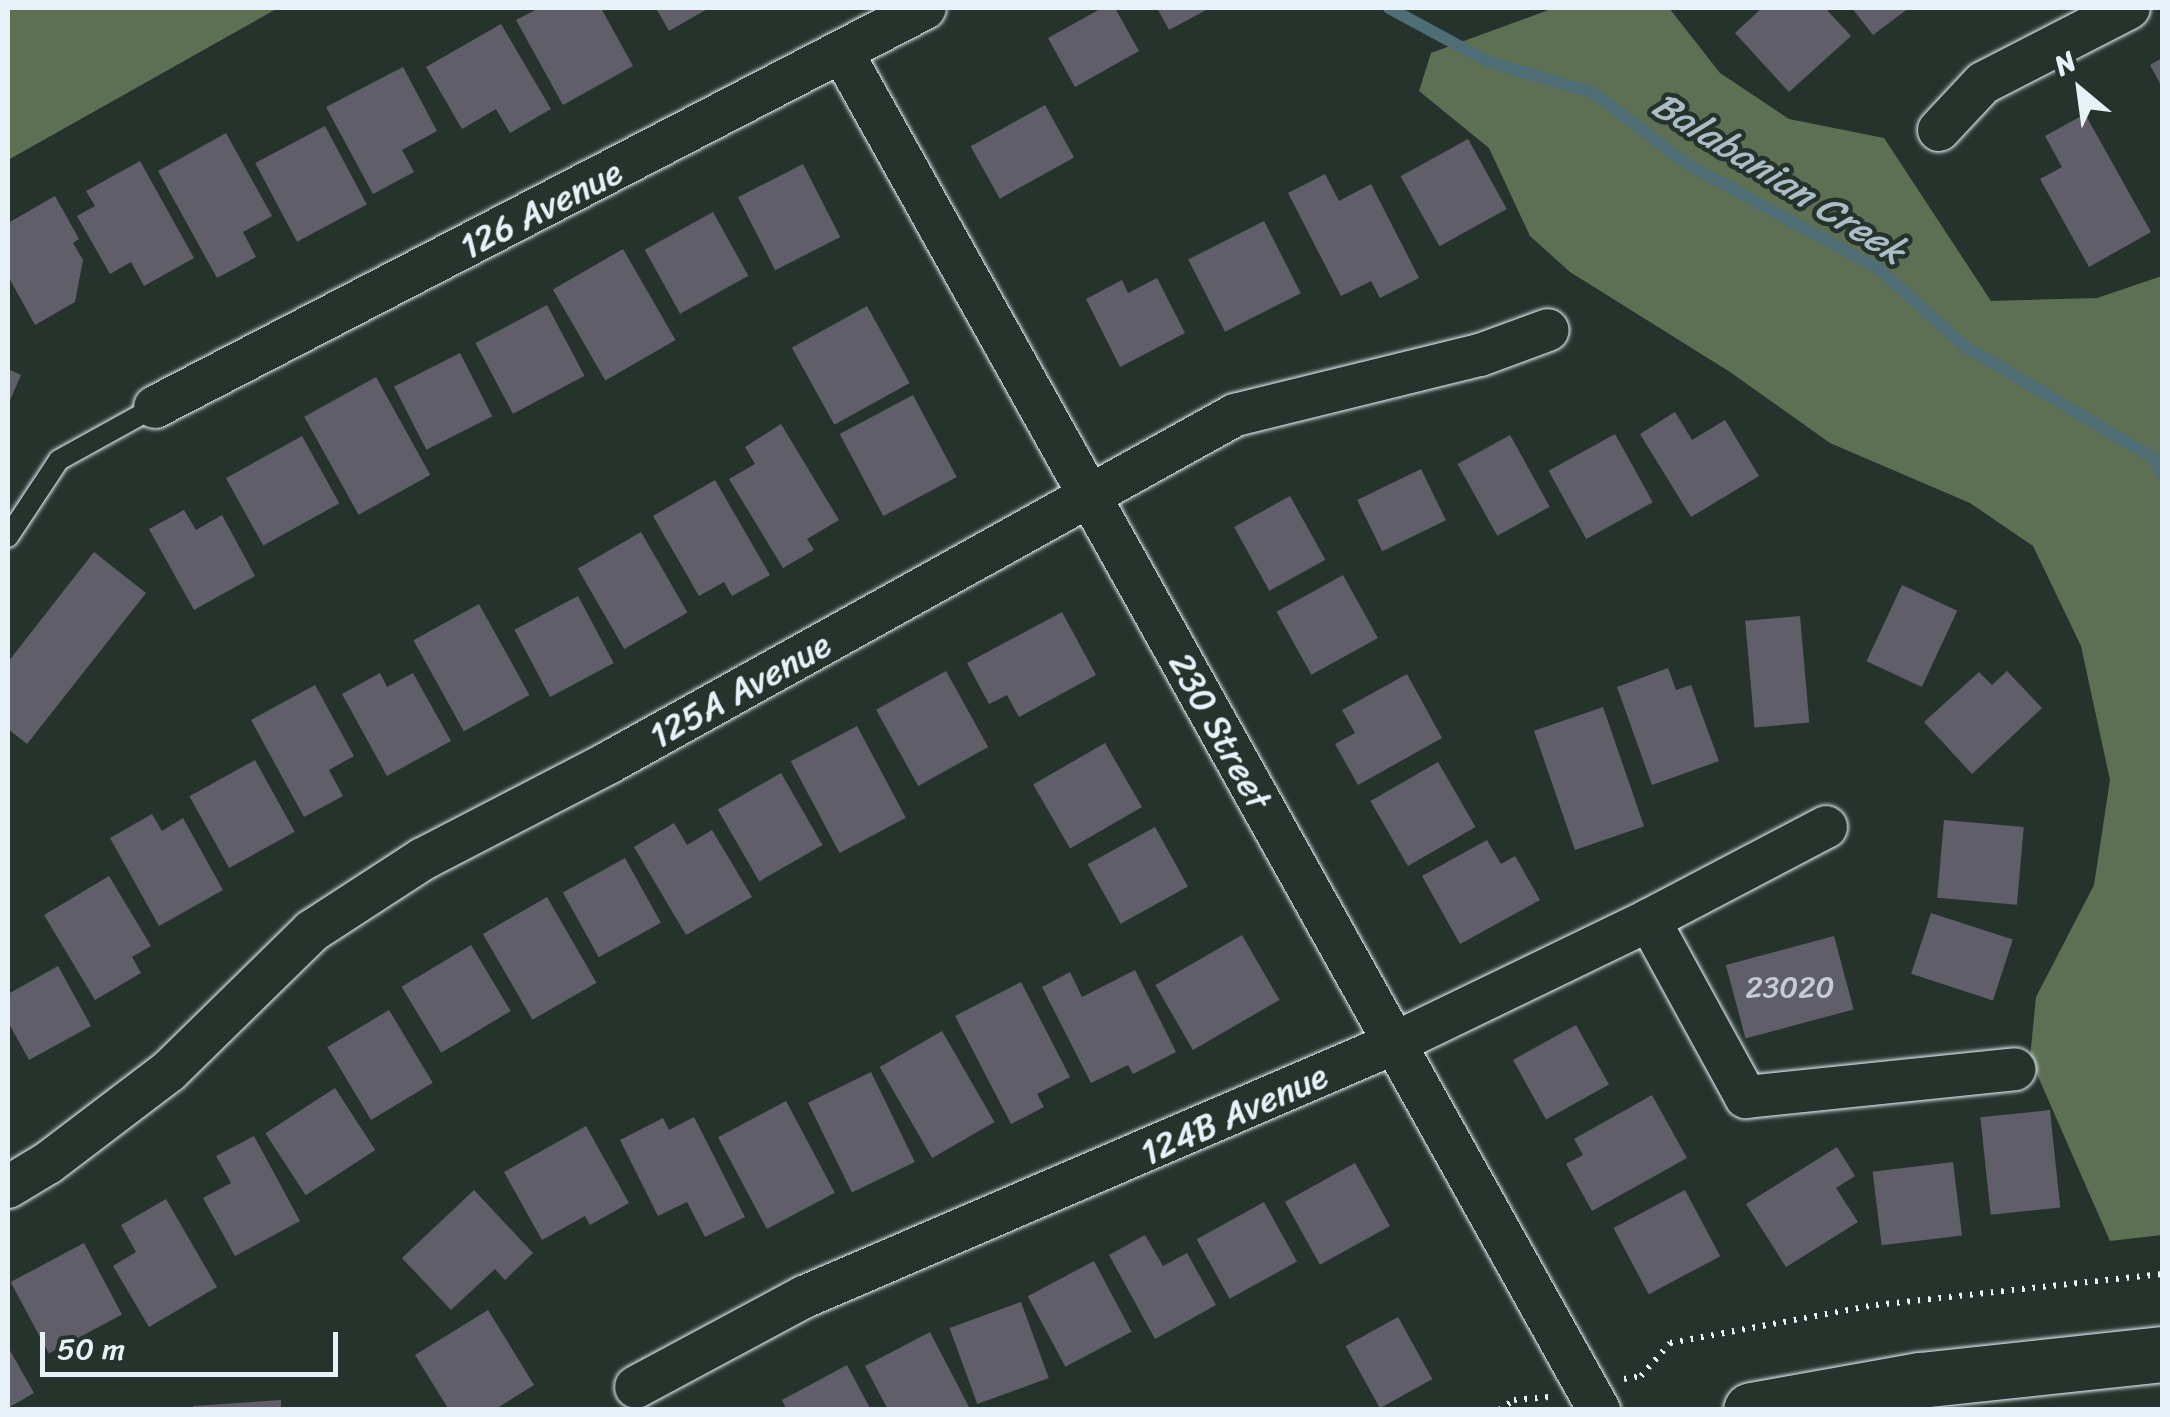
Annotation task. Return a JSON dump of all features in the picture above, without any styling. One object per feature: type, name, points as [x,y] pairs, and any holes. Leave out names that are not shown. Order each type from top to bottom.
[{"type":"main road","points":[[1751,1410],[1920,1380],[2153,1353]]},
{"type":"street","name":"126 Avenue","points":[[154,407],[925,8]]},
{"type":"street","points":[[1938,130],[1983,82],[2129,8]]},
{"type":"street","name":"230 Street","points":[[842,52],[1394,1043],[1614,1394]]},
{"type":"street","name":"125A Avenue","points":[[8,1187],[124,1108],[170,1070],[282,957],[375,888],[1235,415],[1480,355],[1548,330]]},
{"type":"street","name":"124B Avenue","points":[[636,1387],[804,1297],[1394,1043],[1648,920],[1826,826]]},
{"type":"street","points":[[1648,920],[1746,1097],[2015,1069]]},
{"type":"lane","points":[[8,536],[59,460],[154,407]]},
{"type":"path","points":[[1614,1394],[1641,1376],[1670,1343],[1876,1304],[2162,1274]]},
{"type":"path","points":[[1499,1410],[1514,1400],[1522,1403]]},
{"type":"green space","points":[[8,8],[278,8],[8,160]]},
{"type":"green space","points":[[1554,8],[1669,8],[1720,73],[1789,119],[1884,138],[1991,301],[2097,298],[2162,276],[2162,1235],[2110,1241],[2030,1058],[2036,997],[2094,885],[2110,780],[2081,646],[2033,546],[1970,503],[1830,443],[1730,372],[1570,272],[1530,236],[1489,148],[1419,91],[1431,53]]},
{"type":"building","points":[[539,8],[601,8],[633,66],[563,105],[516,20]]},
{"type":"building","points":[[656,8],[709,8],[669,31]]},
{"type":"building","points":[[1102,8],[1115,8],[1139,51],[1075,87],[1048,38]]},
{"type":"building","points":[[1157,8],[1210,8],[1169,30]]},
{"type":"building","points":[[1762,8],[1825,8],[1851,36],[1789,92],[1735,33]]},
{"type":"building","points":[[1852,8],[1909,8],[1873,35]]},
{"type":"building","points":[[501,24],[551,109],[510,133],[496,109],[462,129],[426,67]]},
{"type":"building","points":[[2162,58],[2162,87],[2150,65]]},
{"type":"building","points":[[403,67],[437,131],[402,150],[414,172],[373,194],[326,107]]},
{"type":"building","points":[[1045,105],[1074,157],[1000,199],[971,146]]},
{"type":"building","points":[[2085,114],[2151,232],[2089,267],[2040,179],[2062,167],[2045,136]]},
{"type":"building","points":[[325,126],[367,205],[297,242],[255,163]]},
{"type":"building","points":[[226,133],[272,216],[243,232],[256,257],[217,278],[158,171]]},
{"type":"building","points":[[1468,139],[1507,209],[1439,246],[1401,176]]},
{"type":"building","points":[[140,161],[194,258],[144,286],[131,262],[110,274],[77,216],[95,206],[86,191]]},
{"type":"building","points":[[803,164],[840,237],[775,270],[738,197]]},
{"type":"building","points":[[1325,174],[1339,201],[1371,184],[1419,278],[1380,298],[1371,281],[1341,296],[1288,193]]},
{"type":"building","points":[[55,196],[79,239],[73,243],[83,260],[75,302],[35,325],[8,276],[8,223]]},
{"type":"building","points":[[713,212],[748,276],[680,314],[645,250]]},
{"type":"building","points":[[1264,221],[1301,293],[1225,332],[1188,260]]},
{"type":"building","points":[[623,249],[676,340],[605,380],[553,290]]},
{"type":"building","points":[[1157,278],[1185,333],[1120,367],[1086,299],[1122,280],[1128,293]]},
{"type":"building","points":[[547,305],[585,376],[513,414],[475,343]]},
{"type":"building","points":[[867,306],[910,383],[834,425],[792,348]]},
{"type":"building","points":[[460,353],[492,416],[426,450],[394,387]]},
{"type":"building","points":[[8,369],[21,375],[8,405]]},
{"type":"building","points":[[376,377],[430,475],[359,515],[304,417]]},
{"type":"building","points":[[913,395],[957,477],[883,516],[840,434]]},
{"type":"building","points":[[1675,412],[1692,440],[1725,420],[1759,476],[1691,517],[1640,434]]},
{"type":"building","points":[[781,424],[839,520],[807,539],[814,550],[783,568],[729,479],[755,464],[745,447]]},
{"type":"building","points":[[1615,434],[1653,502],[1586,539],[1549,471]]},
{"type":"building","points":[[1510,435],[1550,507],[1497,536],[1458,464]]},
{"type":"building","points":[[302,436],[339,503],[263,546],[226,478]]},
{"type":"building","points":[[1421,469],[1446,520],[1382,551],[1357,500]]},
{"type":"building","points":[[715,480],[770,575],[732,596],[724,582],[699,596],[653,516]]},
{"type":"building","points":[[1290,496],[1325,560],[1269,591],[1234,527]]},
{"type":"building","points":[[184,510],[196,530],[222,515],[255,576],[194,610],[149,529]]},
{"type":"building","points":[[641,532],[688,613],[624,649],[578,568]]},
{"type":"building","points":[[94,552],[146,593],[27,744],[8,729],[8,662]]},
{"type":"building","points":[[1343,575],[1378,638],[1311,675],[1277,612]]},
{"type":"building","points":[[1902,585],[1957,611],[1922,687],[1867,661]]},
{"type":"building","points":[[578,596],[614,663],[550,697],[514,630]]},
{"type":"building","points":[[479,604],[529,695],[464,731],[413,640]]},
{"type":"building","points":[[1062,612],[1096,675],[1019,717],[1007,695],[989,704],[967,663]]},
{"type":"building","points":[[1800,616],[1809,723],[1755,727],[1745,621]]},
{"type":"building","points":[[1668,668],[1676,690],[1691,685],[1719,761],[1652,785],[1617,687]]},
{"type":"building","points":[[946,671],[988,747],[918,786],[876,710]]},
{"type":"building","points":[[2007,671],[2042,708],[1972,774],[1924,722],[1979,672],[1992,685]]},
{"type":"building","points":[[380,673],[387,687],[413,673],[451,741],[387,776],[342,694]]},
{"type":"building","points":[[1407,674],[1442,738],[1358,785],[1335,744],[1355,733],[1342,710]]},
{"type":"building","points":[[315,685],[354,756],[329,770],[343,796],[304,817],[251,720]]},
{"type":"building","points":[[1603,707],[1644,826],[1575,850],[1534,731]]},
{"type":"building","points":[[857,726],[906,818],[840,853],[791,761]]},
{"type":"building","points":[[1105,743],[1142,807],[1070,849],[1033,785]]},
{"type":"building","points":[[255,760],[295,832],[229,868],[189,796]]},
{"type":"building","points":[[1438,762],[1476,827],[1408,866],[1370,801]]},
{"type":"building","points":[[781,773],[822,845],[759,881],[718,810]]},
{"type":"building","points":[[152,814],[162,831],[183,818],[223,890],[159,926],[110,838]]},
{"type":"building","points":[[1944,820],[2024,827],[2017,905],[1937,898]]},
{"type":"building","points":[[674,823],[687,845],[712,830],[752,897],[686,935],[634,847]]},
{"type":"building","points":[[1155,827],[1188,886],[1121,924],[1088,864]]},
{"type":"building","points":[[1487,840],[1501,864],[1515,856],[1540,900],[1460,944],[1422,876]]},
{"type":"building","points":[[625,858],[661,923],[599,957],[563,892]]},
{"type":"building","points":[[109,876],[151,946],[132,957],[141,973],[95,1000],[44,915]]},
{"type":"building","points":[[547,897],[596,983],[532,1020],[483,934]]},
{"type":"building","points":[[1931,913],[2013,940],[1993,1000],[1911,974]]},
{"type":"building","points":[[1242,935],[1280,1000],[1193,1050],[1155,985]]},
{"type":"building","points":[[1834,936],[1854,1009],[1745,1038],[1726,965]]},
{"type":"building","points":[[471,945],[511,1011],[441,1053],[402,987]]},
{"type":"building","points":[[58,966],[91,1026],[29,1060],[8,1022],[8,994]]},
{"type":"building","points":[[1135,970],[1176,1052],[1133,1074],[1128,1065],[1091,1083],[1042,987],[1070,972],[1082,997]]},
{"type":"building","points":[[1021,982],[1070,1077],[1037,1094],[1044,1107],[1011,1124],[955,1016]]},
{"type":"building","points":[[389,1010],[433,1083],[371,1120],[327,1047]]},
{"type":"building","points":[[1576,1025],[1609,1084],[1546,1119],[1513,1060]]},
{"type":"building","points":[[942,1031],[995,1122],[932,1158],[880,1067]]},
{"type":"building","points":[[871,1072],[915,1162],[852,1193],[808,1103]]},
{"type":"building","points":[[335,1088],[375,1150],[306,1195],[265,1133]]},
{"type":"building","points":[[1652,1095],[1687,1158],[1592,1211],[1566,1164],[1583,1155],[1574,1139]]},
{"type":"building","points":[[786,1101],[835,1193],[767,1229],[718,1137]]},
{"type":"building","points":[[2050,1110],[2060,1207],[1991,1215],[1980,1117]]},
{"type":"building","points":[[694,1117],[745,1217],[705,1237],[687,1202],[658,1216],[620,1140],[663,1118],[669,1130]]},
{"type":"building","points":[[586,1126],[629,1203],[590,1225],[585,1216],[542,1240],[504,1172]]},
{"type":"building","points":[[254,1136],[300,1221],[235,1256],[203,1198],[231,1183],[216,1156]]},
{"type":"building","points":[[1837,1147],[1855,1176],[1836,1188],[1858,1222],[1786,1267],[1746,1204]]},
{"type":"building","points":[[1953,1162],[1962,1235],[1882,1245],[1873,1172]]},
{"type":"building","points":[[1355,1163],[1390,1226],[1320,1265],[1285,1202]]},
{"type":"building","points":[[474,1190],[533,1253],[505,1280],[495,1269],[451,1310],[402,1258]]},
{"type":"building","points":[[1685,1190],[1720,1256],[1649,1294],[1613,1228]]},
{"type":"building","points":[[166,1199],[217,1287],[149,1327],[113,1266],[136,1252],[121,1225]]},
{"type":"building","points":[[1264,1202],[1297,1261],[1230,1299],[1197,1239]]},
{"type":"building","points":[[1145,1235],[1163,1266],[1187,1253],[1216,1305],[1155,1339],[1109,1255]]},
{"type":"building","points":[[84,1243],[122,1315],[49,1353],[11,1282]]},
{"type":"building","points":[[1094,1261],[1132,1332],[1065,1367],[1028,1296]]},
{"type":"building","points":[[1021,1302],[1049,1378],[977,1404],[950,1328]]},
{"type":"building","points":[[488,1310],[534,1385],[494,1410],[449,1410],[415,1355]]},
{"type":"building","points":[[1398,1317],[1432,1379],[1380,1408],[1346,1346]]},
{"type":"building","points":[[930,1332],[969,1407],[888,1410],[865,1366]]},
{"type":"building","points":[[8,1347],[34,1393],[8,1408]]},
{"type":"building","points":[[847,1365],[871,1410],[787,1410],[782,1400]]},
{"type":"building","points":[[281,1400],[281,1410],[194,1410],[193,1406]]},
{"type":"waterway","name":"Balabanian Creek","points":[[1389,8],[1489,62],[1594,93],[1687,164],[1879,269],[1963,345],[2153,458],[2162,474]]}]
